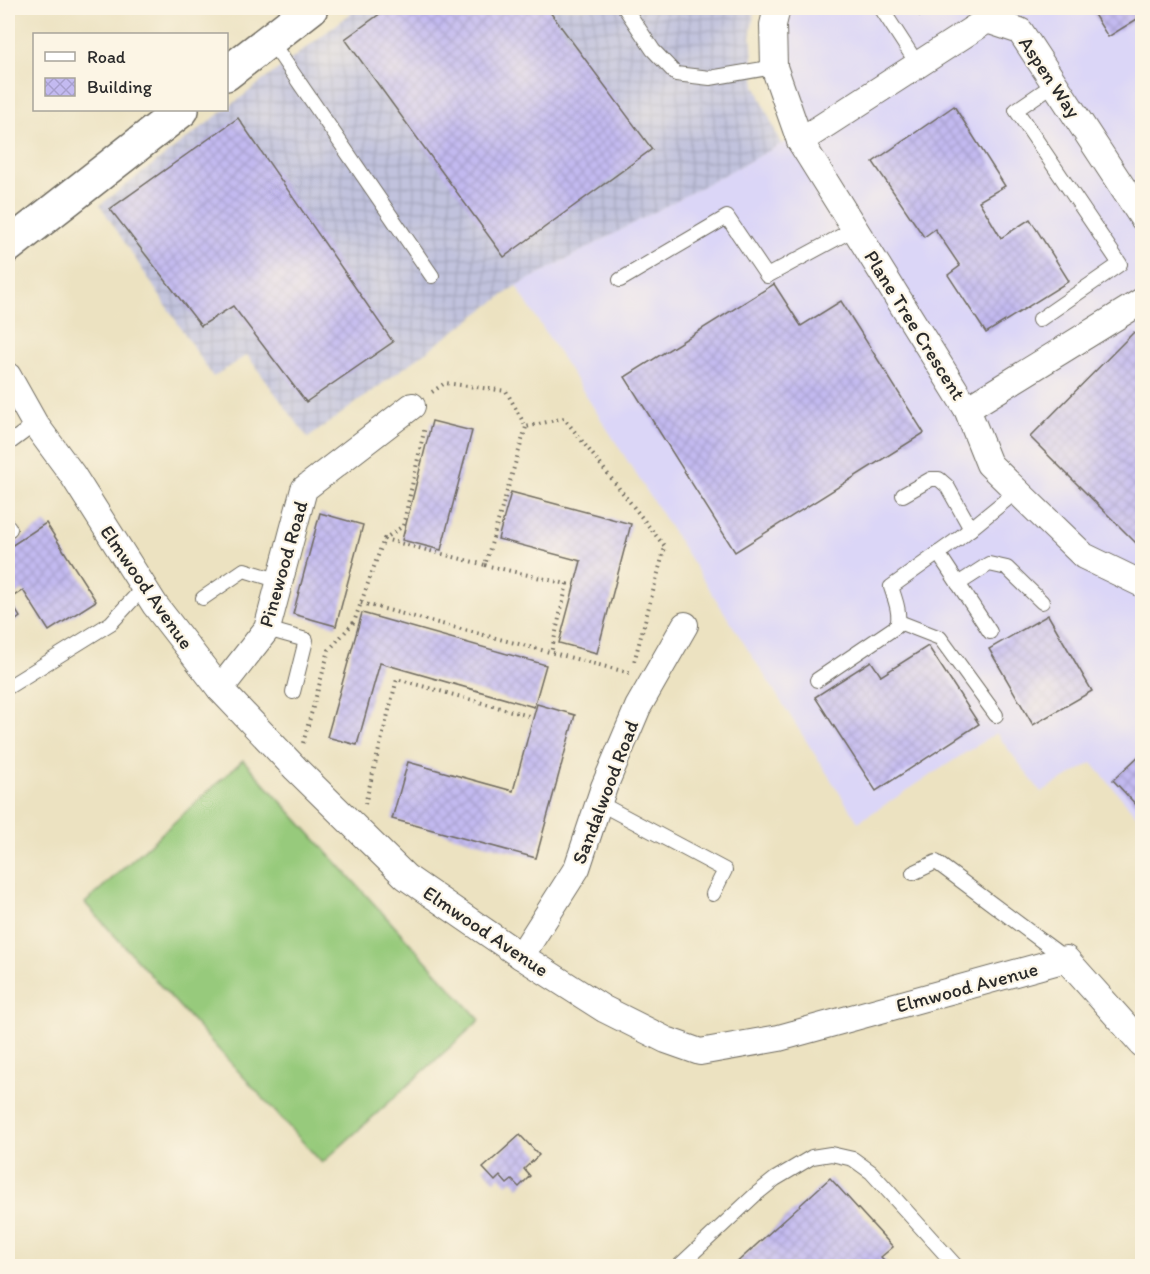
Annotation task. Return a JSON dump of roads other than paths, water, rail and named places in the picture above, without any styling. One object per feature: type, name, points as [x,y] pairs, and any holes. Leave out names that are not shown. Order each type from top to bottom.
[{"type":"street","points":[[228,72],[311,8]]},
{"type":"street","name":"Plane Tree Crescent","points":[[777,8],[773,25],[774,67],[800,141],[967,409],[989,464],[1084,556],[1143,584]]},
{"type":"street","name":"Aspen Way","points":[[800,141],[987,20],[1020,31],[1143,217]]},
{"type":"street","points":[[8,246],[181,111]]},
{"type":"street","points":[[967,409],[1143,301]]},
{"type":"street","name":"Elmwood Avenue","points":[[8,376],[35,424],[72,474],[143,588],[220,689],[296,769],[406,877],[604,1009],[666,1040],[700,1052],[779,1038],[1066,959]]},
{"type":"street","name":"Pinewood Road","points":[[220,689],[267,629],[304,489],[412,406]]},
{"type":"street","name":"Sandalwood Road","points":[[522,956],[577,868],[599,803],[638,707],[685,625]]},
{"type":"street","points":[[1066,959],[1143,1044]]},
{"type":"lane","points":[[625,8],[653,50],[676,74],[710,78],[774,67]]},
{"type":"lane","points":[[881,8],[918,65]]},
{"type":"lane","points":[[270,40],[432,276]]},
{"type":"lane","points":[[1038,320],[1120,264],[1016,110],[1054,84]]},
{"type":"lane","points":[[620,280],[727,217],[767,276],[854,229]]},
{"type":"lane","points":[[8,444],[35,424]]},
{"type":"lane","points":[[903,495],[931,479],[939,479],[947,486],[971,528]]},
{"type":"lane","points":[[817,681],[897,626],[899,622],[897,604],[891,587],[938,554],[1017,491]]},
{"type":"lane","points":[[938,554],[990,632]]},
{"type":"lane","points":[[958,584],[989,564],[1006,568],[1042,602]]},
{"type":"lane","points":[[203,598],[244,570],[280,581]]},
{"type":"lane","points":[[8,687],[111,623],[143,588]]},
{"type":"lane","points":[[899,622],[940,638],[996,715]]},
{"type":"lane","points":[[267,629],[306,640],[293,692]]},
{"type":"lane","points":[[599,803],[725,870],[713,894]]},
{"type":"lane","points":[[913,873],[936,862],[1066,959]]},
{"type":"lane","points":[[680,1266],[775,1179],[812,1157],[831,1154],[853,1159],[871,1172],[956,1266]]}]
